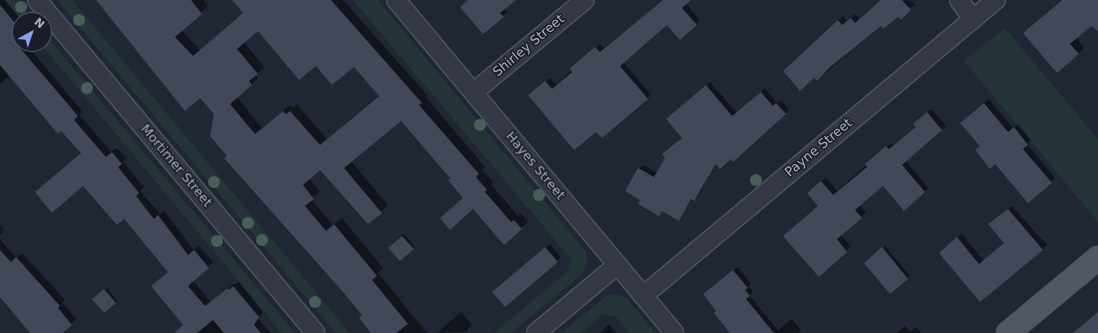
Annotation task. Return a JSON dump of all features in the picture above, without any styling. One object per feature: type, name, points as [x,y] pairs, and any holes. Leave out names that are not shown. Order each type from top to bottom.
[{"type":"main road","points":[[1008,333],[1098,258]]},
{"type":"street","name":"Mortimer Street","points":[[37,0],[315,333]]},
{"type":"street","name":"Hayes Street","points":[[396,0],[674,333]]},
{"type":"street","name":"Shirley Street","points":[[474,92],[585,0]]},
{"type":"street","points":[[959,0],[973,19]]},
{"type":"street","name":"Payne Street","points":[[643,296],[996,0]]},
{"type":"street","points":[[536,333],[617,264]]},
{"type":"shaded area","points":[[4,0],[16,0],[26,12],[14,12]]},
{"type":"shaded area","points":[[57,0],[72,0],[350,333],[336,333]]},
{"type":"shaded area","points":[[353,0],[378,0],[586,252],[588,259],[582,274],[511,333],[494,333],[568,271],[571,259]]},
{"type":"shaded area","points":[[1005,28],[1098,139],[1098,222],[964,61]]},
{"type":"shaded area","points":[[52,43],[295,333],[282,333],[48,52],[52,52]]},
{"type":"shaded area","points":[[609,294],[619,295],[627,299],[656,333],[629,333],[616,317],[603,314],[580,333],[561,333]]},
{"type":"building","points":[[96,0],[191,0],[202,14],[175,37],[193,56],[243,13],[232,0],[331,0],[422,103],[419,105],[479,174],[476,177],[487,190],[485,192],[511,222],[514,220],[522,229],[504,245],[473,209],[450,230],[440,218],[463,198],[448,180],[450,178],[401,121],[344,168],[382,213],[368,224],[320,170],[303,185],[314,199],[305,206],[326,231],[334,224],[377,276],[372,280],[408,324],[396,333],[371,333],[359,318],[362,315],[343,292],[224,158],[227,156],[210,136],[214,114],[200,98],[185,111]],"holes":[[[258,31],[299,80],[316,66],[332,85],[354,67],[379,96],[320,145],[290,111],[286,114],[283,111],[255,134],[230,104],[252,85],[249,81],[258,74],[237,49]]]},
{"type":"building","points":[[468,0],[516,0],[500,13],[504,17],[483,34],[460,7]]},
{"type":"building","points":[[663,0],[691,0],[682,8],[697,25],[680,40],[667,25],[620,66],[648,99],[602,138],[596,132],[574,150],[528,95],[545,81],[552,89],[572,72],[570,68],[595,47],[600,52]]},
{"type":"building","points":[[881,0],[902,0],[911,10],[901,20],[898,17],[883,29],[881,26],[829,68],[817,81],[814,78],[800,91],[783,71],[838,20],[842,25],[851,18],[855,23]]},
{"type":"building","points":[[1062,0],[1098,0],[1098,31],[1091,26],[1070,44],[1079,54],[1057,73],[1023,33]]},
{"type":"building","points":[[0,5],[12,19],[12,52],[23,52],[78,116],[74,120],[106,157],[112,152],[122,164],[118,167],[139,193],[136,196],[154,219],[158,215],[188,255],[194,250],[209,268],[188,286],[205,306],[228,288],[229,290],[233,286],[259,317],[254,325],[261,333],[224,333],[213,320],[197,333],[174,333],[183,325],[151,286],[168,272],[124,219],[117,225],[83,186],[52,213],[35,192],[81,153],[61,131],[58,134],[0,65]]},
{"type":"building","points":[[706,85],[732,116],[761,92],[773,106],[776,103],[786,114],[733,162],[731,159],[720,169],[716,164],[694,201],[691,199],[679,221],[662,211],[659,216],[638,204],[640,200],[625,191],[638,168],[654,177],[665,158],[662,154],[682,138],[666,119]]},
{"type":"building","points":[[984,103],[1008,132],[1014,127],[1028,145],[1023,149],[1052,183],[1028,203],[995,164],[990,169],[975,150],[980,146],[960,123]]},
{"type":"building","points":[[927,112],[942,130],[902,165],[925,192],[904,211],[883,186],[855,210],[862,218],[837,239],[847,252],[819,277],[783,236],[818,206],[807,193],[821,181],[833,195],[867,167],[865,164],[886,146],[889,149],[916,127],[913,124]]},
{"type":"building","points":[[1008,209],[1043,250],[980,302],[939,253],[957,237],[979,264],[1004,243],[988,224]]},
{"type":"building","points":[[402,236],[414,249],[400,261],[388,248]]},
{"type":"building","points":[[545,247],[558,262],[505,307],[492,292]]},
{"type":"building","points":[[882,247],[908,279],[890,294],[864,263]]},
{"type":"building","points":[[0,250],[11,262],[16,257],[60,306],[58,308],[72,325],[63,333],[30,333],[0,297]]},
{"type":"building","points":[[733,270],[748,288],[745,290],[750,296],[746,299],[774,333],[730,333],[714,313],[716,311],[703,294]]},
{"type":"building","points":[[104,289],[116,303],[104,313],[92,299]]},
{"type":"building","points":[[1098,312],[1098,333],[1073,333]]}]
